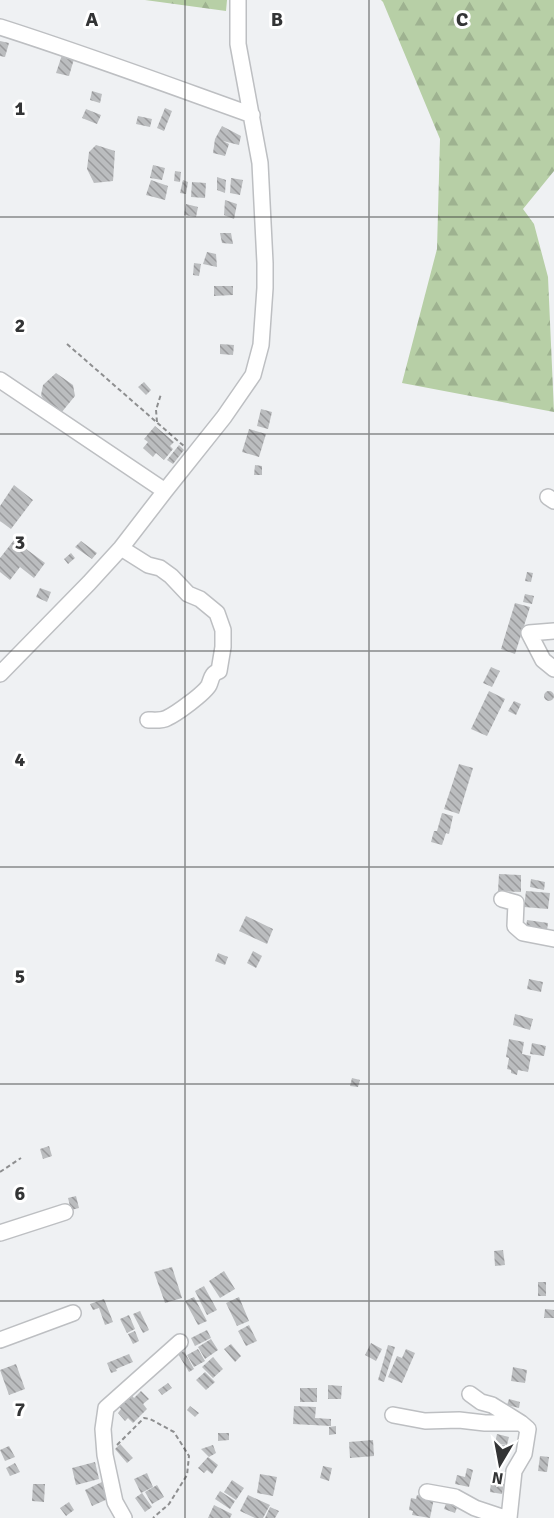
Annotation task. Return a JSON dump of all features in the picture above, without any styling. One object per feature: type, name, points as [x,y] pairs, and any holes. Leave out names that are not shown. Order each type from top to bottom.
[{"type":"street","points":[[0,674],[121,548],[224,417],[252,375],[261,345],[265,263],[260,164],[238,44],[238,0]]},
{"type":"street","points":[[0,27],[72,50],[252,115]]},
{"type":"street","points":[[0,380],[165,491]]},
{"type":"street","points":[[121,548],[148,565],[165,572],[189,594],[210,606],[217,613],[223,630],[219,671],[213,673],[208,686],[184,707],[165,719],[148,720]]},
{"type":"street","points":[[554,631],[529,633],[543,660],[554,669]]},
{"type":"street","points":[[502,898],[516,903],[515,926],[523,933],[554,939]]},
{"type":"street","points":[[0,1233],[65,1212]]},
{"type":"street","points":[[0,1340],[73,1312]]},
{"type":"street","points":[[124,1518],[115,1502],[105,1455],[103,1430],[106,1408],[180,1342]]},
{"type":"street","points":[[427,1492],[455,1497],[476,1509],[507,1518],[514,1471],[524,1454],[528,1429],[492,1405],[481,1402],[470,1394]]},
{"type":"street","points":[[393,1415],[425,1421],[521,1423]]},
{"type":"path","points":[[67,344],[194,455]]},
{"type":"path","points":[[157,422],[156,410],[161,394]]},
{"type":"path","points":[[0,1172],[21,1158]]},
{"type":"path","points":[[105,1455],[144,1419],[150,1419],[174,1432],[189,1456],[187,1475],[170,1504],[153,1518]]},
{"type":"green space","points":[[145,0],[227,0],[226,11]]},
{"type":"green space","points":[[381,0],[554,0],[554,171],[523,209],[534,224],[548,277],[554,412],[402,383],[437,249],[440,139]]},
{"type":"building","points":[[0,41],[9,43],[5,57],[0,56]]},
{"type":"building","points":[[62,55],[74,59],[69,76],[56,73]]},
{"type":"building","points":[[92,91],[102,94],[100,103],[90,100]]},
{"type":"building","points":[[165,108],[172,111],[164,131],[157,128]]},
{"type":"building","points":[[86,109],[101,115],[97,124],[82,118]]},
{"type":"building","points":[[138,116],[152,119],[150,127],[136,124]]},
{"type":"building","points":[[222,126],[241,136],[239,145],[223,141],[229,144],[225,156],[213,153],[215,139]]},
{"type":"building","points":[[96,145],[115,151],[113,181],[94,183],[87,169],[89,152]]},
{"type":"building","points":[[153,165],[165,168],[162,180],[150,178]]},
{"type":"building","points":[[175,171],[181,172],[180,182],[174,181]]},
{"type":"building","points":[[217,177],[226,180],[225,193],[217,190]]},
{"type":"building","points":[[231,178],[243,180],[240,195],[230,193]]},
{"type":"building","points":[[151,180],[168,186],[165,200],[146,195]]},
{"type":"building","points":[[183,180],[188,182],[186,194],[180,193]]},
{"type":"building","points":[[192,182],[206,183],[205,198],[191,197]]},
{"type":"building","points":[[225,200],[237,204],[234,219],[224,215]]},
{"type":"building","points":[[186,204],[198,207],[196,217],[184,215]]},
{"type":"building","points":[[220,233],[231,233],[233,244],[222,243]]},
{"type":"building","points":[[207,252],[216,254],[217,267],[203,264]]},
{"type":"building","points":[[194,263],[201,264],[199,276],[193,275]]},
{"type":"building","points":[[214,286],[233,286],[233,295],[214,296]]},
{"type":"building","points":[[220,344],[234,345],[233,355],[220,354]]},
{"type":"building","points":[[56,373],[73,385],[75,396],[61,413],[46,404],[41,395],[43,385]]},
{"type":"building","points":[[144,382],[151,390],[146,395],[138,387]]},
{"type":"building","points":[[261,409],[272,412],[268,429],[257,426]]},
{"type":"building","points":[[155,426],[174,442],[170,446],[173,449],[164,460],[156,453],[153,457],[143,448],[148,442],[144,439]]},
{"type":"building","points":[[249,429],[266,434],[259,457],[242,452]]},
{"type":"building","points":[[179,445],[184,450],[173,464],[167,460]]},
{"type":"building","points":[[255,465],[262,466],[262,475],[254,475]]},
{"type":"building","points":[[14,485],[33,500],[11,529],[0,521],[0,506]]},
{"type":"building","points":[[14,540],[45,563],[34,578],[20,567],[10,580],[0,572],[0,558]]},
{"type":"building","points":[[81,541],[97,553],[92,559],[75,547]]},
{"type":"building","points":[[71,553],[75,558],[68,564],[64,559]]},
{"type":"building","points":[[527,572],[533,573],[531,582],[525,581]]},
{"type":"building","points":[[40,588],[51,592],[47,602],[36,597]]},
{"type":"building","points":[[525,594],[534,596],[532,604],[523,602]]},
{"type":"building","points":[[515,603],[530,607],[515,654],[501,649]]},
{"type":"building","points":[[491,667],[500,671],[492,687],[483,683]]},
{"type":"building","points":[[489,691],[505,699],[487,736],[471,729]]},
{"type":"building","points":[[549,691],[554,696],[549,701],[544,696]]},
{"type":"building","points":[[514,701],[521,704],[516,715],[508,711]]},
{"type":"building","points":[[459,764],[473,768],[459,814],[444,809]]},
{"type":"building","points":[[442,813],[453,816],[449,834],[446,833],[442,845],[431,842]]},
{"type":"building","points":[[499,874],[521,875],[521,892],[498,891]]},
{"type":"building","points":[[531,879],[545,882],[544,890],[530,887]]},
{"type":"building","points":[[526,891],[550,893],[548,909],[524,907]]},
{"type":"building","points":[[246,916],[273,929],[267,944],[239,931]]},
{"type":"building","points":[[527,920],[548,923],[547,930],[526,928]]},
{"type":"building","points":[[253,951],[262,956],[256,968],[247,963]]},
{"type":"building","points":[[218,953],[228,957],[225,965],[215,961]]},
{"type":"building","points":[[529,979],[543,982],[541,992],[527,989]]},
{"type":"building","points":[[515,1014],[533,1019],[530,1030],[513,1025]]},
{"type":"building","points":[[509,1039],[524,1042],[522,1054],[531,1056],[528,1072],[518,1070],[517,1075],[507,1069]]},
{"type":"building","points":[[532,1043],[546,1046],[544,1056],[530,1054]]},
{"type":"building","points":[[352,1078],[360,1080],[358,1087],[350,1086]]},
{"type":"building","points":[[49,1146],[52,1156],[43,1159],[40,1149]]},
{"type":"building","points":[[76,1196],[79,1208],[71,1210],[68,1198]]},
{"type":"building","points":[[503,1250],[505,1265],[495,1266],[494,1251]]},
{"type":"building","points":[[172,1267],[182,1298],[165,1303],[154,1272]]},
{"type":"building","points":[[224,1271],[235,1289],[220,1298],[209,1281]]},
{"type":"building","points":[[538,1282],[546,1282],[546,1296],[538,1296]]},
{"type":"building","points":[[204,1286],[217,1310],[207,1315],[195,1291]]},
{"type":"building","points":[[194,1297],[207,1321],[198,1325],[185,1301]]},
{"type":"building","points":[[239,1297],[249,1321],[237,1326],[226,1303]]},
{"type":"building","points":[[104,1299],[113,1322],[105,1325],[99,1308],[93,1310],[90,1304]]},
{"type":"building","points":[[545,1309],[554,1310],[554,1318],[544,1318]]},
{"type":"building","points":[[140,1311],[149,1330],[143,1333],[133,1314]]},
{"type":"building","points":[[129,1315],[135,1329],[127,1333],[120,1319]]},
{"type":"building","points":[[249,1325],[257,1341],[246,1346],[238,1331]]},
{"type":"building","points":[[207,1330],[211,1338],[195,1346],[191,1338]]},
{"type":"building","points":[[135,1331],[139,1341],[133,1344],[128,1334]]},
{"type":"building","points":[[211,1339],[218,1350],[205,1359],[198,1347]]},
{"type":"building","points":[[371,1343],[382,1349],[376,1361],[365,1355]]},
{"type":"building","points":[[231,1344],[241,1356],[235,1362],[224,1349]]},
{"type":"building","points":[[388,1345],[395,1347],[384,1382],[378,1380]]},
{"type":"building","points":[[198,1349],[205,1361],[194,1367],[187,1355]]},
{"type":"building","points":[[406,1349],[415,1353],[402,1383],[388,1377],[397,1356],[402,1358]]},
{"type":"building","points":[[184,1351],[194,1369],[189,1372],[178,1354]]},
{"type":"building","points":[[129,1354],[133,1362],[111,1373],[107,1363]]},
{"type":"building","points":[[213,1357],[223,1369],[213,1378],[202,1367]]},
{"type":"building","points":[[16,1364],[25,1389],[9,1395],[0,1370]]},
{"type":"building","points":[[513,1367],[527,1370],[525,1383],[511,1381]]},
{"type":"building","points":[[205,1372],[215,1382],[206,1390],[196,1380]]},
{"type":"building","points":[[168,1383],[172,1388],[162,1395],[158,1390]]},
{"type":"building","points":[[328,1385],[342,1386],[341,1399],[328,1399]]},
{"type":"building","points":[[300,1388],[317,1388],[317,1402],[300,1402]]},
{"type":"building","points":[[141,1391],[149,1399],[143,1404],[147,1409],[133,1423],[128,1418],[125,1421],[118,1413],[121,1409],[117,1405],[130,1393],[134,1398]]},
{"type":"building","points":[[509,1399],[520,1402],[519,1408],[507,1405]]},
{"type":"building","points":[[190,1406],[199,1413],[195,1417],[187,1410]]},
{"type":"building","points":[[294,1406],[316,1407],[315,1418],[331,1419],[331,1426],[293,1424]]},
{"type":"building","points":[[336,1426],[336,1434],[329,1435],[329,1427]]},
{"type":"building","points":[[218,1433],[229,1433],[229,1440],[218,1441]]},
{"type":"building","points":[[497,1434],[509,1437],[507,1445],[495,1443]]},
{"type":"building","points":[[373,1440],[374,1456],[350,1458],[349,1442]]},
{"type":"building","points":[[120,1444],[133,1458],[127,1463],[115,1449]]},
{"type":"building","points":[[496,1444],[505,1445],[503,1456],[494,1455]]},
{"type":"building","points":[[213,1445],[216,1453],[209,1457],[201,1449]]},
{"type":"building","points":[[9,1446],[15,1457],[5,1461],[0,1450]]},
{"type":"building","points":[[540,1456],[549,1457],[547,1472],[538,1471]]},
{"type":"building","points":[[208,1457],[218,1465],[212,1474],[207,1470],[204,1473],[198,1468]]},
{"type":"building","points":[[95,1462],[99,1479],[76,1485],[72,1468]]},
{"type":"building","points":[[15,1463],[20,1472],[10,1476],[6,1468]]},
{"type":"building","points":[[323,1466],[332,1468],[329,1481],[320,1478]]},
{"type":"building","points":[[467,1468],[473,1470],[469,1487],[455,1484],[457,1475],[465,1477]]},
{"type":"building","points":[[147,1473],[153,1487],[141,1493],[134,1479]]},
{"type":"building","points":[[260,1474],[277,1477],[273,1496],[257,1493]]},
{"type":"building","points":[[232,1480],[244,1488],[236,1500],[224,1492]]},
{"type":"building","points":[[102,1482],[110,1498],[92,1506],[85,1490]]},
{"type":"building","points":[[491,1482],[504,1484],[502,1494],[490,1492]]},
{"type":"building","points":[[33,1484],[45,1484],[44,1502],[32,1501]]},
{"type":"building","points":[[157,1485],[164,1497],[152,1504],[145,1492]]},
{"type":"building","points":[[220,1491],[235,1501],[230,1509],[215,1499]]},
{"type":"building","points":[[142,1493],[152,1507],[145,1512],[135,1498]]},
{"type":"building","points":[[248,1495],[270,1505],[263,1518],[255,1518],[240,1511]]},
{"type":"building","points":[[417,1495],[434,1498],[430,1518],[412,1515],[413,1511],[409,1510],[411,1498],[416,1499]]},
{"type":"building","points":[[448,1498],[459,1502],[455,1513],[444,1509]]},
{"type":"building","points":[[69,1502],[74,1510],[66,1516],[60,1508]]},
{"type":"building","points":[[214,1505],[232,1514],[230,1518],[208,1518]]},
{"type":"building","points":[[270,1507],[279,1511],[275,1518],[265,1518]]}]
